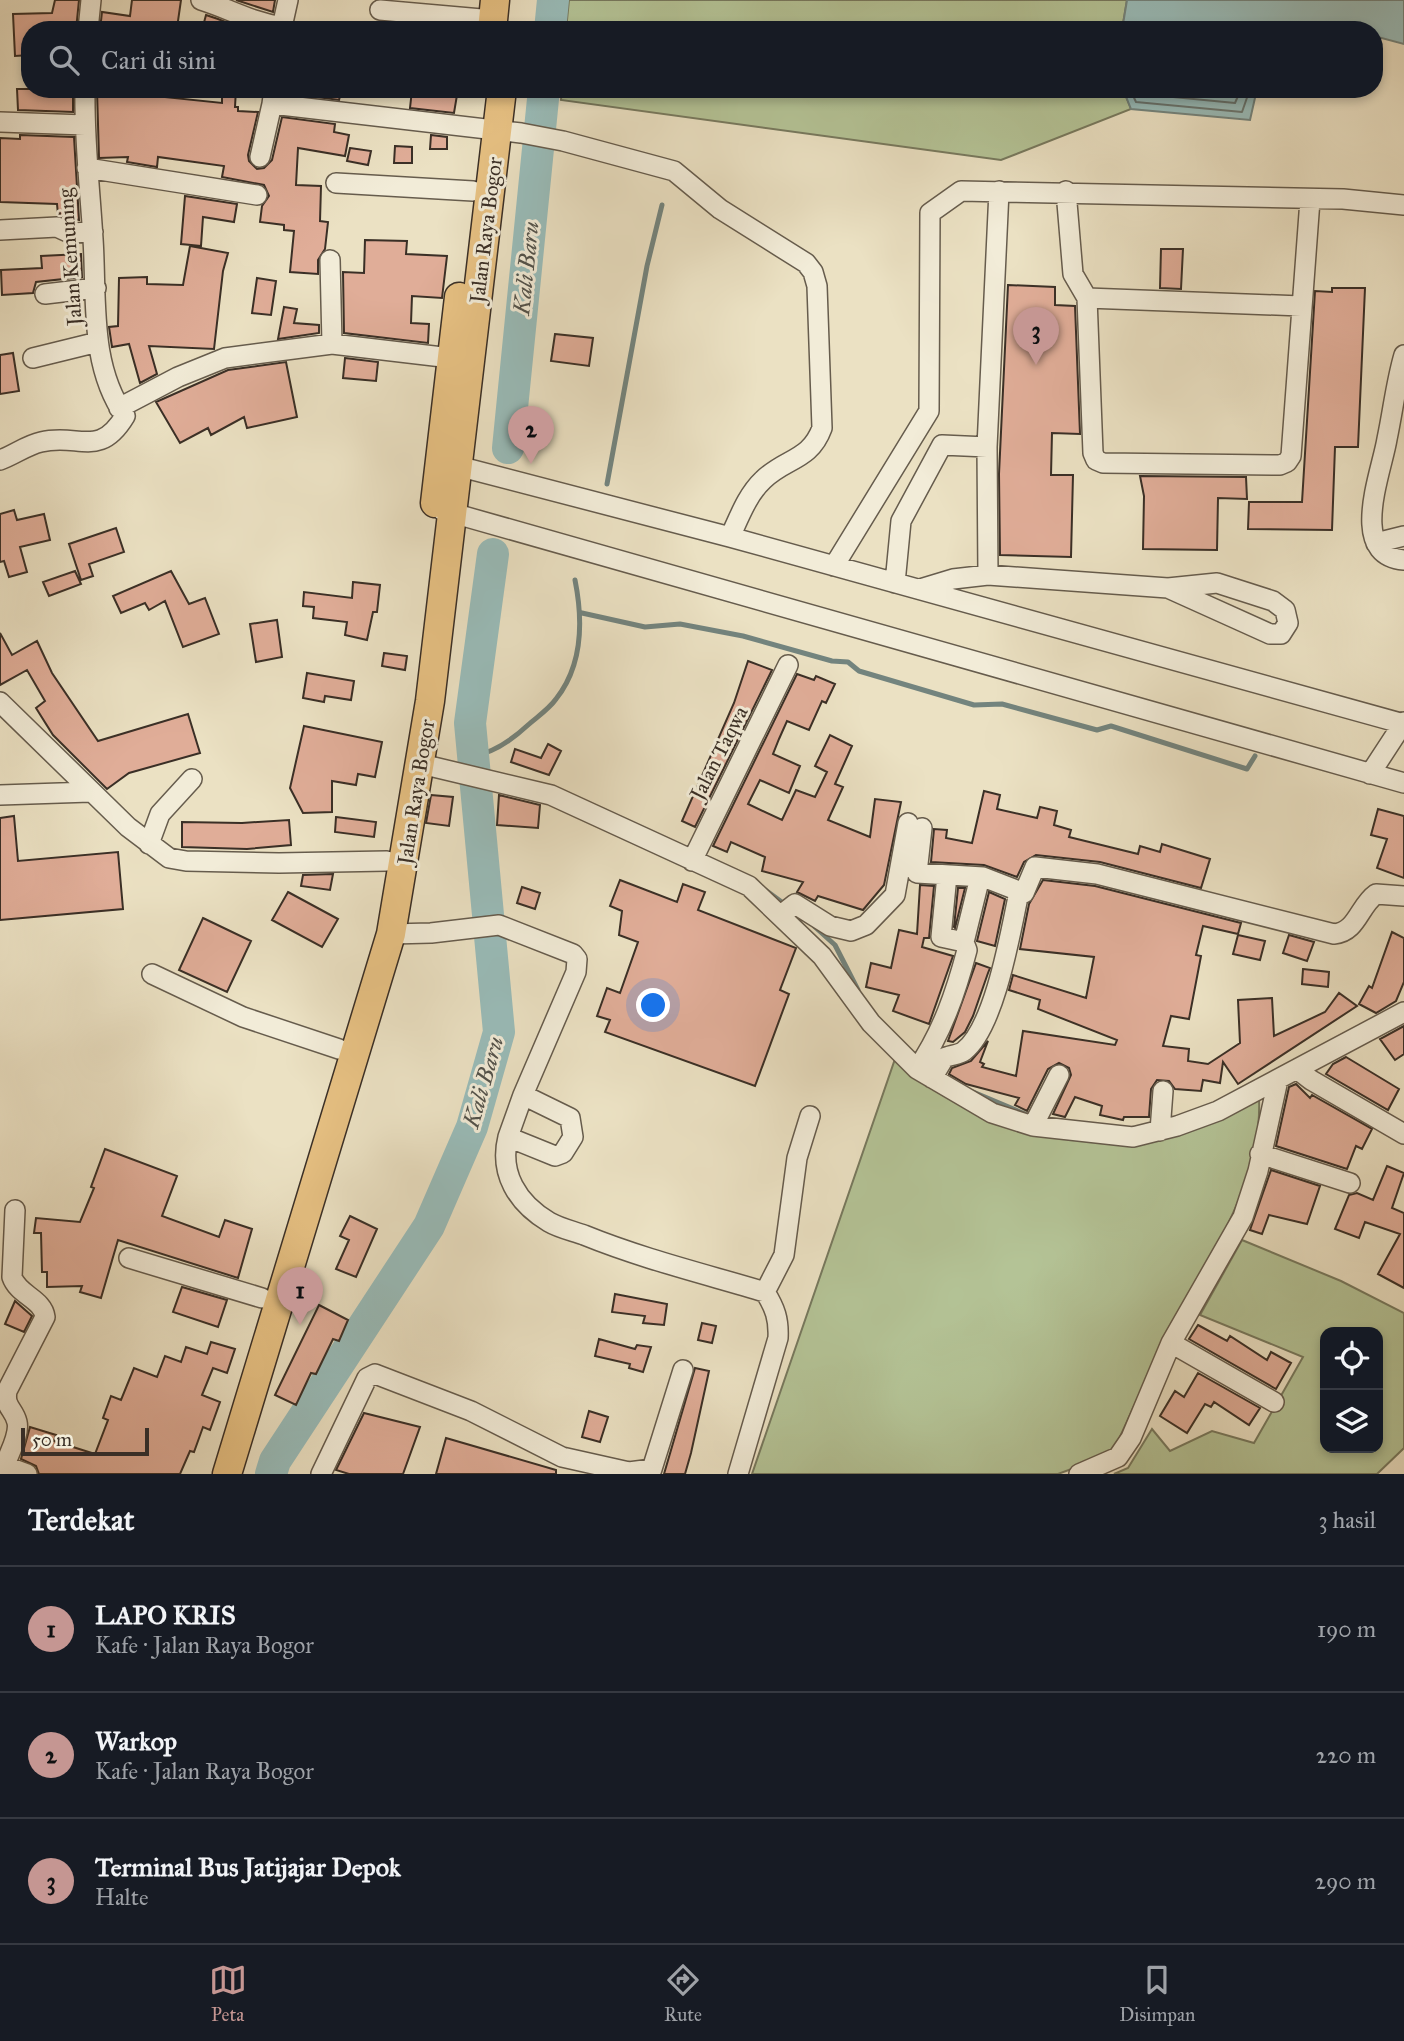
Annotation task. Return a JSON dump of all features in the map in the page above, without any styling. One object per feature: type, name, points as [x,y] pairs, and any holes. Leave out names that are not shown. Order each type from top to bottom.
[{"type":"highway","name":"Jalan Raya Bogor","points":[[449,463],[451,358],[473,191],[500,130],[488,98]]},
{"type":"highway","name":"Jalan Raya Bogor","points":[[227,1474],[391,933],[421,764],[449,463],[500,130],[502,98]]},
{"type":"highway","name":"Jalan Raya Bogor","points":[[210,1474],[373,928],[387,861],[444,510]]},
{"type":"street","points":[[89,21],[91,0]]},
{"type":"street","points":[[201,0],[230,9],[240,18],[253,21]]},
{"type":"street","points":[[284,21],[288,0]]},
{"type":"street","points":[[380,10],[500,16]]},
{"type":"street","name":"Jalan Kemuning","points":[[85,98],[98,342],[105,377],[122,412]]},
{"type":"street","points":[[260,157],[273,98]]},
{"type":"street","points":[[280,98],[563,141],[674,171],[720,209],[806,263],[813,272],[817,286],[822,428],[817,443],[805,454],[762,481],[730,537]]},
{"type":"street","points":[[0,122],[85,125]]},
{"type":"street","points":[[87,168],[257,195]]},
{"type":"street","points":[[336,183],[473,191]]},
{"type":"street","points":[[834,566],[929,411],[930,213],[961,191],[1066,191],[1343,199],[1404,205]]},
{"type":"street","points":[[988,575],[987,447],[999,191]]},
{"type":"street","points":[[1066,191],[1073,274],[1087,298],[1093,453],[1096,460],[1103,463],[1280,465],[1287,462],[1291,456],[1310,200]]},
{"type":"street","points":[[0,229],[57,227],[70,233],[93,232]]},
{"type":"street","points":[[330,260],[332,344]]},
{"type":"street","points":[[45,294],[96,288]]},
{"type":"street","points":[[1087,298],[1301,306]]},
{"type":"street","points":[[33,358],[98,342]]},
{"type":"street","points":[[0,460],[40,442],[91,442],[106,439],[122,412],[178,377],[225,358],[332,344],[451,358]]},
{"type":"street","points":[[1404,355],[1371,517],[1376,543],[1384,553],[1404,560]]},
{"type":"street","points":[[895,583],[901,521],[942,445],[987,447]]},
{"type":"street","points":[[449,463],[730,537],[1404,723],[1370,774]]},
{"type":"street","points":[[444,510],[1404,783]]},
{"type":"street","points":[[1376,543],[1404,536]]},
{"type":"street","points":[[919,589],[953,579],[988,575],[1168,588],[1217,583],[1273,601],[1285,610],[1288,623],[1281,634],[1270,634],[1168,588]]},
{"type":"street","name":"Jalan Taqwa","points":[[695,853],[788,665]]},
{"type":"street","points":[[0,702],[90,792],[169,858],[186,862],[387,861]]},
{"type":"street","points":[[421,764],[551,795],[695,853],[749,886],[786,911],[871,1023],[927,1069],[992,1113],[1133,1137],[1160,1125],[1218,1111],[1404,1012]]},
{"type":"street","points":[[149,844],[160,814],[191,779]]},
{"type":"street","points":[[0,795],[90,792]]},
{"type":"street","points":[[786,911],[797,905],[830,926],[843,930],[858,930],[866,925],[895,895],[915,826],[916,871],[980,877],[1019,892],[1026,893],[1035,867],[1097,874],[1334,934],[1344,933],[1350,928],[1376,894],[1404,896]]},
{"type":"street","points":[[947,875],[941,937],[964,942]]},
{"type":"street","points":[[927,1069],[959,982],[967,950],[964,942],[980,877]]},
{"type":"street","points":[[927,1069],[944,1058],[965,1050],[979,1032],[995,993],[1019,892]]},
{"type":"street","points":[[391,933],[496,925],[573,954],[578,965],[508,1137],[504,1162],[507,1173],[530,1208],[551,1223],[610,1246],[765,1293],[776,1309],[778,1338],[738,1474]]},
{"type":"street","points":[[152,974],[243,1017],[339,1049]]},
{"type":"street","points":[[1298,1070],[1404,1134]]},
{"type":"street","points":[[1035,1122],[1059,1075]]},
{"type":"street","points":[[1079,1474],[1118,1457],[1131,1438],[1171,1343],[1243,1217],[1278,1080]]},
{"type":"street","points":[[1160,1125],[1163,1091]]},
{"type":"street","points":[[508,1137],[555,1156],[563,1153],[573,1137],[570,1118],[523,1095]]},
{"type":"street","points":[[765,1293],[784,1255],[797,1157],[810,1116]]},
{"type":"street","points":[[1260,1154],[1350,1183]]},
{"type":"street","points":[[15,1210],[12,1277],[16,1286],[42,1307],[46,1317],[7,1391],[6,1404],[17,1422],[17,1429],[3,1464],[27,1474]]},
{"type":"street","points":[[128,1258],[262,1298]]},
{"type":"street","points":[[1171,1343],[1274,1402]]},
{"type":"street","points":[[321,1474],[367,1378],[375,1374],[471,1411],[562,1457],[629,1472],[652,1469],[683,1370]]},
{"type":"green space","points":[[569,0],[1127,0],[1124,21],[567,21]]},
{"type":"green space","points":[[1127,98],[1131,109],[1001,160],[561,100]]},
{"type":"green space","points":[[895,1059],[926,1085],[1106,1142],[1259,1097],[1258,1130],[1243,1190],[1216,1248],[1162,1348],[1112,1454],[1058,1474],[752,1474]]},
{"type":"green space","points":[[1242,1240],[1341,1281],[1404,1313],[1404,1448],[1377,1474],[1114,1474],[1128,1468],[1152,1429],[1170,1451],[1212,1431],[1254,1443],[1303,1357],[1200,1315]]},
{"type":"water","points":[[1127,0],[1404,0],[1404,44],[1383,38],[1383,21],[1124,21]]},
{"type":"water","points":[[1127,98],[1255,98],[1250,120],[1131,109]]},
{"type":"building","points":[[55,0],[79,0],[77,21],[21,21],[21,56],[15,56],[13,14],[52,13]]},
{"type":"building","points":[[132,0],[181,0],[178,21],[101,21],[102,12],[130,16]]},
{"type":"building","points":[[236,0],[275,0],[273,12]]},
{"type":"building","points":[[206,15],[223,21],[204,21]]},
{"type":"building","points":[[17,89],[21,89],[21,98],[73,98],[73,112],[18,110]]},
{"type":"building","points":[[97,98],[174,98],[222,103],[222,98],[236,98],[235,107],[238,107],[238,111],[258,112],[248,155],[249,161],[257,169],[264,168],[272,160],[282,117],[335,124],[334,132],[349,135],[345,156],[298,148],[296,185],[321,186],[320,221],[328,222],[325,249],[318,260],[318,274],[290,272],[294,231],[284,230],[284,225],[260,222],[262,206],[269,196],[264,185],[222,177],[224,166],[158,157],[157,167],[127,162],[128,157],[99,158]]},
{"type":"building","points":[[411,98],[456,98],[454,113],[410,108]]},
{"type":"building","points":[[20,135],[74,137],[79,220],[58,215],[57,204],[0,202],[0,138],[20,139]]},
{"type":"building","points":[[431,135],[447,137],[447,149],[430,149]]},
{"type":"building","points":[[395,146],[412,147],[412,163],[394,163]]},
{"type":"building","points":[[350,148],[371,151],[368,165],[347,161]]},
{"type":"building","points":[[185,196],[237,204],[234,222],[203,217],[201,246],[181,244]]},
{"type":"building","points":[[365,240],[407,241],[406,254],[447,256],[442,298],[412,296],[411,323],[429,324],[428,343],[344,333],[343,272],[364,273]]},
{"type":"building","points":[[190,246],[228,253],[223,271],[214,349],[149,346],[157,374],[140,383],[129,344],[112,347],[109,327],[118,326],[119,278],[147,277],[147,284],[183,285]]},
{"type":"building","points":[[1161,249],[1183,249],[1181,289],[1160,288]]},
{"type":"building","points":[[81,254],[82,277],[36,282],[33,293],[2,295],[1,270],[42,268],[41,256]]},
{"type":"building","points":[[257,278],[276,281],[271,315],[252,313]]},
{"type":"building","points":[[1008,285],[1055,287],[1055,305],[1075,306],[1080,434],[1052,433],[1051,475],[1073,475],[1071,557],[1000,555],[999,474]]},
{"type":"building","points":[[1332,288],[1365,288],[1358,447],[1335,447],[1332,530],[1248,529],[1249,502],[1302,502],[1315,291],[1332,292]]},
{"type":"building","points":[[284,307],[297,309],[294,323],[319,325],[319,333],[278,339]]},
{"type":"building","points":[[555,334],[593,338],[589,366],[551,361]]},
{"type":"building","points":[[13,353],[19,391],[0,394],[0,355]]},
{"type":"building","points":[[345,358],[378,362],[376,381],[343,378]]},
{"type":"building","points":[[286,362],[297,417],[247,428],[244,417],[211,435],[208,428],[180,443],[156,402],[228,370]]},
{"type":"building","points":[[1140,476],[1246,477],[1247,499],[1218,498],[1217,550],[1143,549],[1144,496]]},
{"type":"building","points":[[14,510],[17,520],[44,514],[50,540],[20,547],[27,572],[9,577],[4,561],[0,562],[0,514]]},
{"type":"building","points":[[116,528],[124,552],[89,564],[93,576],[81,580],[69,544]]},
{"type":"building","points":[[75,571],[81,584],[49,596],[43,582]]},
{"type":"building","points":[[171,571],[189,604],[205,598],[219,634],[183,647],[165,601],[149,610],[145,603],[121,613],[113,596]]},
{"type":"building","points":[[353,582],[380,585],[377,612],[373,612],[367,640],[345,635],[347,622],[313,618],[314,607],[303,606],[304,592],[352,598]]},
{"type":"building","points":[[277,620],[282,657],[256,662],[250,624]]},
{"type":"building","points":[[0,633],[12,655],[37,641],[52,673],[98,741],[188,714],[200,753],[129,773],[107,789],[53,735],[36,708],[45,701],[27,670],[0,685]]},
{"type":"building","points":[[384,653],[407,656],[405,670],[382,666]]},
{"type":"building","points":[[748,661],[772,670],[695,827],[682,821],[734,703]]},
{"type":"building","points":[[307,673],[354,681],[351,700],[325,696],[324,702],[303,698]]},
{"type":"building","points":[[797,674],[814,680],[816,676],[835,684],[826,703],[822,701],[809,730],[787,721],[779,739],[773,754],[800,766],[789,793],[760,780],[748,804],[782,820],[796,790],[815,797],[827,772],[815,766],[830,735],[852,746],[835,784],[843,787],[828,820],[870,837],[875,799],[901,802],[884,885],[863,910],[818,896],[815,901],[797,892],[803,882],[762,871],[765,857],[731,842],[727,852],[713,846]]},
{"type":"building","points":[[304,726],[382,742],[375,777],[358,774],[356,785],[332,781],[332,812],[303,813],[290,788]]},
{"type":"building","points":[[548,744],[561,751],[549,775],[511,762],[515,749],[541,758]]},
{"type":"building","points":[[984,791],[1000,795],[997,809],[1037,818],[1040,807],[1057,811],[1054,825],[1071,830],[1069,837],[1138,854],[1140,846],[1160,852],[1162,844],[1210,859],[1201,888],[1100,862],[1036,855],[1024,862],[1017,877],[984,865],[931,862],[934,829],[947,830],[946,838],[972,843]]},
{"type":"building","points":[[431,795],[453,797],[449,826],[426,823]]},
{"type":"building","points":[[499,795],[540,805],[538,828],[497,825]]},
{"type":"building","points":[[1378,809],[1404,816],[1404,878],[1377,868],[1387,839],[1371,835]]},
{"type":"building","points":[[14,816],[18,861],[118,852],[123,909],[0,920],[0,818]]},
{"type":"building","points":[[336,817],[376,822],[374,837],[335,832]]},
{"type":"building","points":[[289,820],[291,845],[247,849],[182,847],[182,822],[242,823]]},
{"type":"building","points":[[333,874],[330,890],[301,886],[303,875]]},
{"type":"building","points":[[620,880],[677,902],[683,884],[705,892],[698,910],[796,948],[780,990],[789,994],[755,1086],[605,1032],[610,1020],[597,1016],[607,988],[620,993],[638,942],[619,935],[622,911],[610,906]]},
{"type":"building","points":[[1043,880],[1095,886],[1241,923],[1238,934],[1203,926],[1196,955],[1201,956],[1189,1019],[1171,1016],[1163,1046],[1189,1049],[1188,1061],[1208,1064],[1240,1043],[1238,1000],[1272,998],[1274,1036],[1325,1012],[1339,993],[1357,1006],[1238,1084],[1223,1062],[1220,1083],[1203,1080],[1201,1091],[1175,1089],[1169,1081],[1157,1080],[1151,1089],[1149,1117],[1124,1117],[1123,1120],[1100,1115],[1102,1106],[1075,1097],[1065,1117],[1053,1114],[1071,1075],[1069,1068],[1059,1063],[1048,1069],[1027,1111],[1015,1105],[1019,1098],[966,1084],[949,1074],[952,1068],[971,1061],[988,1041],[980,1062],[984,1064],[982,1067],[1016,1076],[1023,1031],[1115,1045],[1117,1040],[1038,1009],[1040,1000],[1009,990],[1013,975],[1086,998],[1094,957],[1020,949],[1029,904]]},
{"type":"building","points":[[920,885],[934,886],[929,938],[924,938],[922,947],[953,956],[929,1024],[893,1011],[899,995],[866,987],[871,963],[891,968],[899,930],[917,934]]},
{"type":"building","points":[[522,887],[540,893],[535,909],[517,903]]},
{"type":"building","points":[[958,888],[965,888],[955,928],[954,927]]},
{"type":"building","points":[[288,892],[338,919],[322,947],[272,920]]},
{"type":"building","points":[[989,892],[1005,899],[995,946],[977,941]]},
{"type":"building","points":[[203,918],[251,941],[227,992],[179,970]]},
{"type":"building","points":[[1392,932],[1404,938],[1404,982],[1396,1001],[1376,1013],[1359,1004],[1369,986],[1372,988]]},
{"type":"building","points":[[1238,935],[1265,941],[1260,960],[1233,954]]},
{"type":"building","points":[[1289,935],[1314,942],[1307,961],[1283,953]]},
{"type":"building","points":[[976,963],[990,968],[973,1016],[965,1032],[953,1042],[948,1041]]},
{"type":"building","points":[[1303,969],[1329,972],[1328,987],[1302,984]]},
{"type":"building","points":[[1404,1026],[1404,1054],[1395,1060],[1380,1039]]},
{"type":"building","points":[[1346,1057],[1399,1089],[1388,1110],[1326,1074],[1333,1064]]},
{"type":"building","points":[[1296,1084],[1310,1098],[1312,1095],[1372,1129],[1362,1149],[1356,1146],[1347,1169],[1276,1146],[1289,1087]]},
{"type":"building","points":[[105,1149],[177,1176],[162,1216],[219,1237],[225,1220],[252,1229],[238,1278],[118,1240],[101,1298],[80,1292],[82,1286],[47,1287],[47,1272],[42,1272],[41,1233],[34,1233],[36,1218],[80,1222],[94,1188],[91,1187]]},
{"type":"building","points":[[1387,1166],[1404,1173],[1392,1208],[1404,1213],[1404,1288],[1378,1274],[1400,1234],[1365,1222],[1359,1238],[1335,1229],[1349,1195],[1357,1193],[1373,1200]]},
{"type":"building","points":[[1271,1170],[1320,1186],[1307,1224],[1269,1215],[1262,1234],[1250,1230]]},
{"type":"building","points":[[350,1216],[377,1229],[356,1277],[336,1269],[349,1240],[340,1236]]},
{"type":"building","points":[[182,1287],[227,1300],[218,1327],[173,1312]]},
{"type":"building","points":[[615,1294],[667,1304],[664,1325],[643,1323],[645,1316],[612,1312]]},
{"type":"building","points":[[15,1301],[32,1316],[24,1332],[5,1324]]},
{"type":"building","points":[[319,1305],[348,1320],[339,1341],[333,1339],[316,1374],[311,1373],[296,1405],[275,1395]]},
{"type":"building","points":[[702,1323],[716,1326],[712,1343],[698,1340]]},
{"type":"building","points":[[1198,1325],[1227,1341],[1230,1336],[1267,1360],[1271,1352],[1291,1363],[1276,1389],[1189,1339]]},
{"type":"building","points":[[599,1339],[635,1349],[637,1345],[651,1347],[643,1372],[629,1368],[630,1364],[595,1356]]},
{"type":"building","points":[[211,1342],[235,1349],[227,1373],[213,1368],[202,1395],[220,1402],[210,1430],[203,1427],[194,1452],[190,1451],[180,1474],[39,1474],[36,1466],[21,1459],[30,1427],[56,1435],[54,1441],[95,1454],[108,1420],[103,1418],[111,1396],[121,1400],[134,1368],[157,1377],[165,1356],[181,1362],[186,1347],[207,1354]]},
{"type":"building","points":[[695,1368],[709,1371],[685,1474],[664,1474]]},
{"type":"building","points":[[1198,1373],[1260,1408],[1249,1425],[1214,1402],[1211,1407],[1205,1404],[1187,1433],[1160,1416],[1175,1391],[1184,1397]]},
{"type":"building","points":[[589,1411],[608,1417],[600,1442],[582,1437]]},
{"type":"building","points":[[364,1413],[420,1427],[403,1474],[349,1474],[336,1470]]},
{"type":"building","points":[[446,1438],[556,1470],[556,1474],[436,1474]]},
{"type":"waterway","name":"Kali Baru","points":[[551,21],[553,0]]},
{"type":"waterway","name":"Kali Baru","points":[[508,448],[543,98]]},
{"type":"waterway","points":[[607,484],[647,266],[662,205]]},
{"type":"waterway","name":"Kali Baru","points":[[271,1474],[275,1461],[429,1226],[472,1127],[499,1032],[470,723],[493,554]]},
{"type":"waterway","points":[[473,756],[496,748],[516,735],[550,706],[565,686],[579,642],[575,580]]},
{"type":"waterway","points":[[582,613],[645,627],[680,624],[743,636],[832,661],[848,662],[859,671],[974,705],[1002,704],[1097,730],[1111,726],[1247,769],[1255,756]]},
{"type":"waterway","points":[[764,889],[787,906]]},
{"type":"waterway","points":[[815,927],[835,945],[858,990]]},
{"type":"waterway","points":[[973,1092],[1025,1114]]},
{"type":"place","name":"Terminal Bus Jatijajar Depok","points":[[1036,365]]},
{"type":"place","name":"Warkop","points":[[531,464]]},
{"type":"place","name":"LAPO KRIS","points":[[300,1325]]}]
